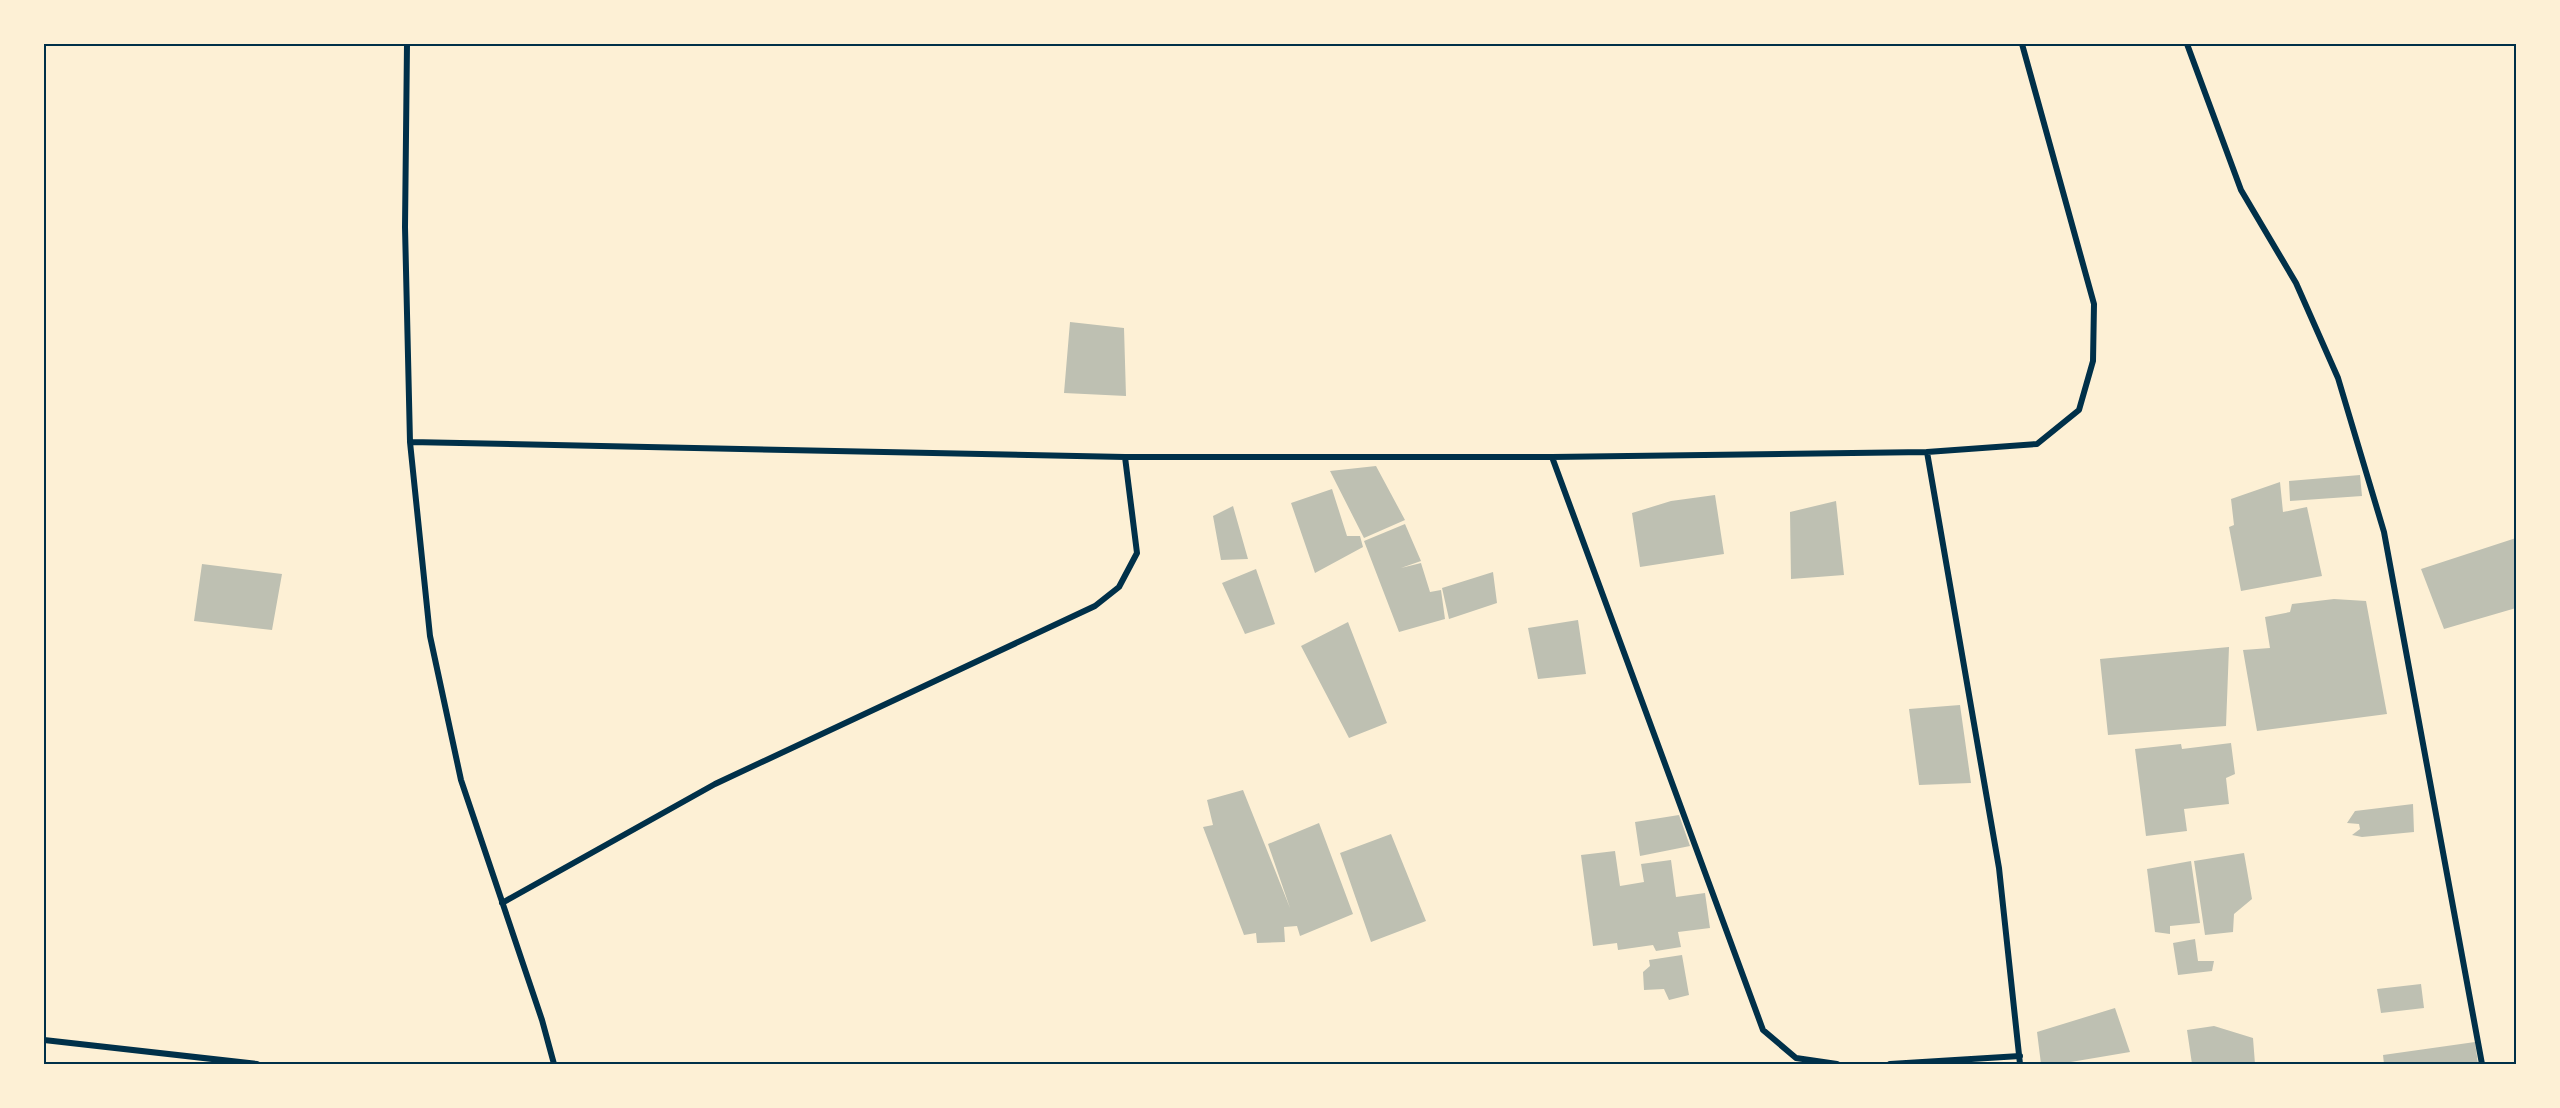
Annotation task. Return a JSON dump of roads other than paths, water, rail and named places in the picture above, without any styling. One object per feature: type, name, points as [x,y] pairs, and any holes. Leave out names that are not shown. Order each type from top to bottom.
[{"type":"street","points":[[407,44],[405,227],[410,442],[430,636],[461,780],[542,1020],[554,1065]]},
{"type":"street","points":[[410,442],[1125,457],[1552,457],[1927,452],[2037,444],[2079,410],[2093,361],[2094,304],[2022,44]]},
{"type":"street","points":[[2187,44],[2241,190],[2296,283],[2338,378],[2384,532],[2482,1065]]},
{"type":"street","points":[[1927,452],[1999,868],[2020,1065]]},
{"type":"street","points":[[502,903],[716,784],[1095,606],[1119,587],[1137,554],[1125,457]]},
{"type":"street","points":[[1552,457],[1763,1030],[1796,1058],[1837,1065]]},
{"type":"street","points":[[44,1040],[257,1065]]},
{"type":"street","points":[[1890,1065],[2020,1056]]}]
